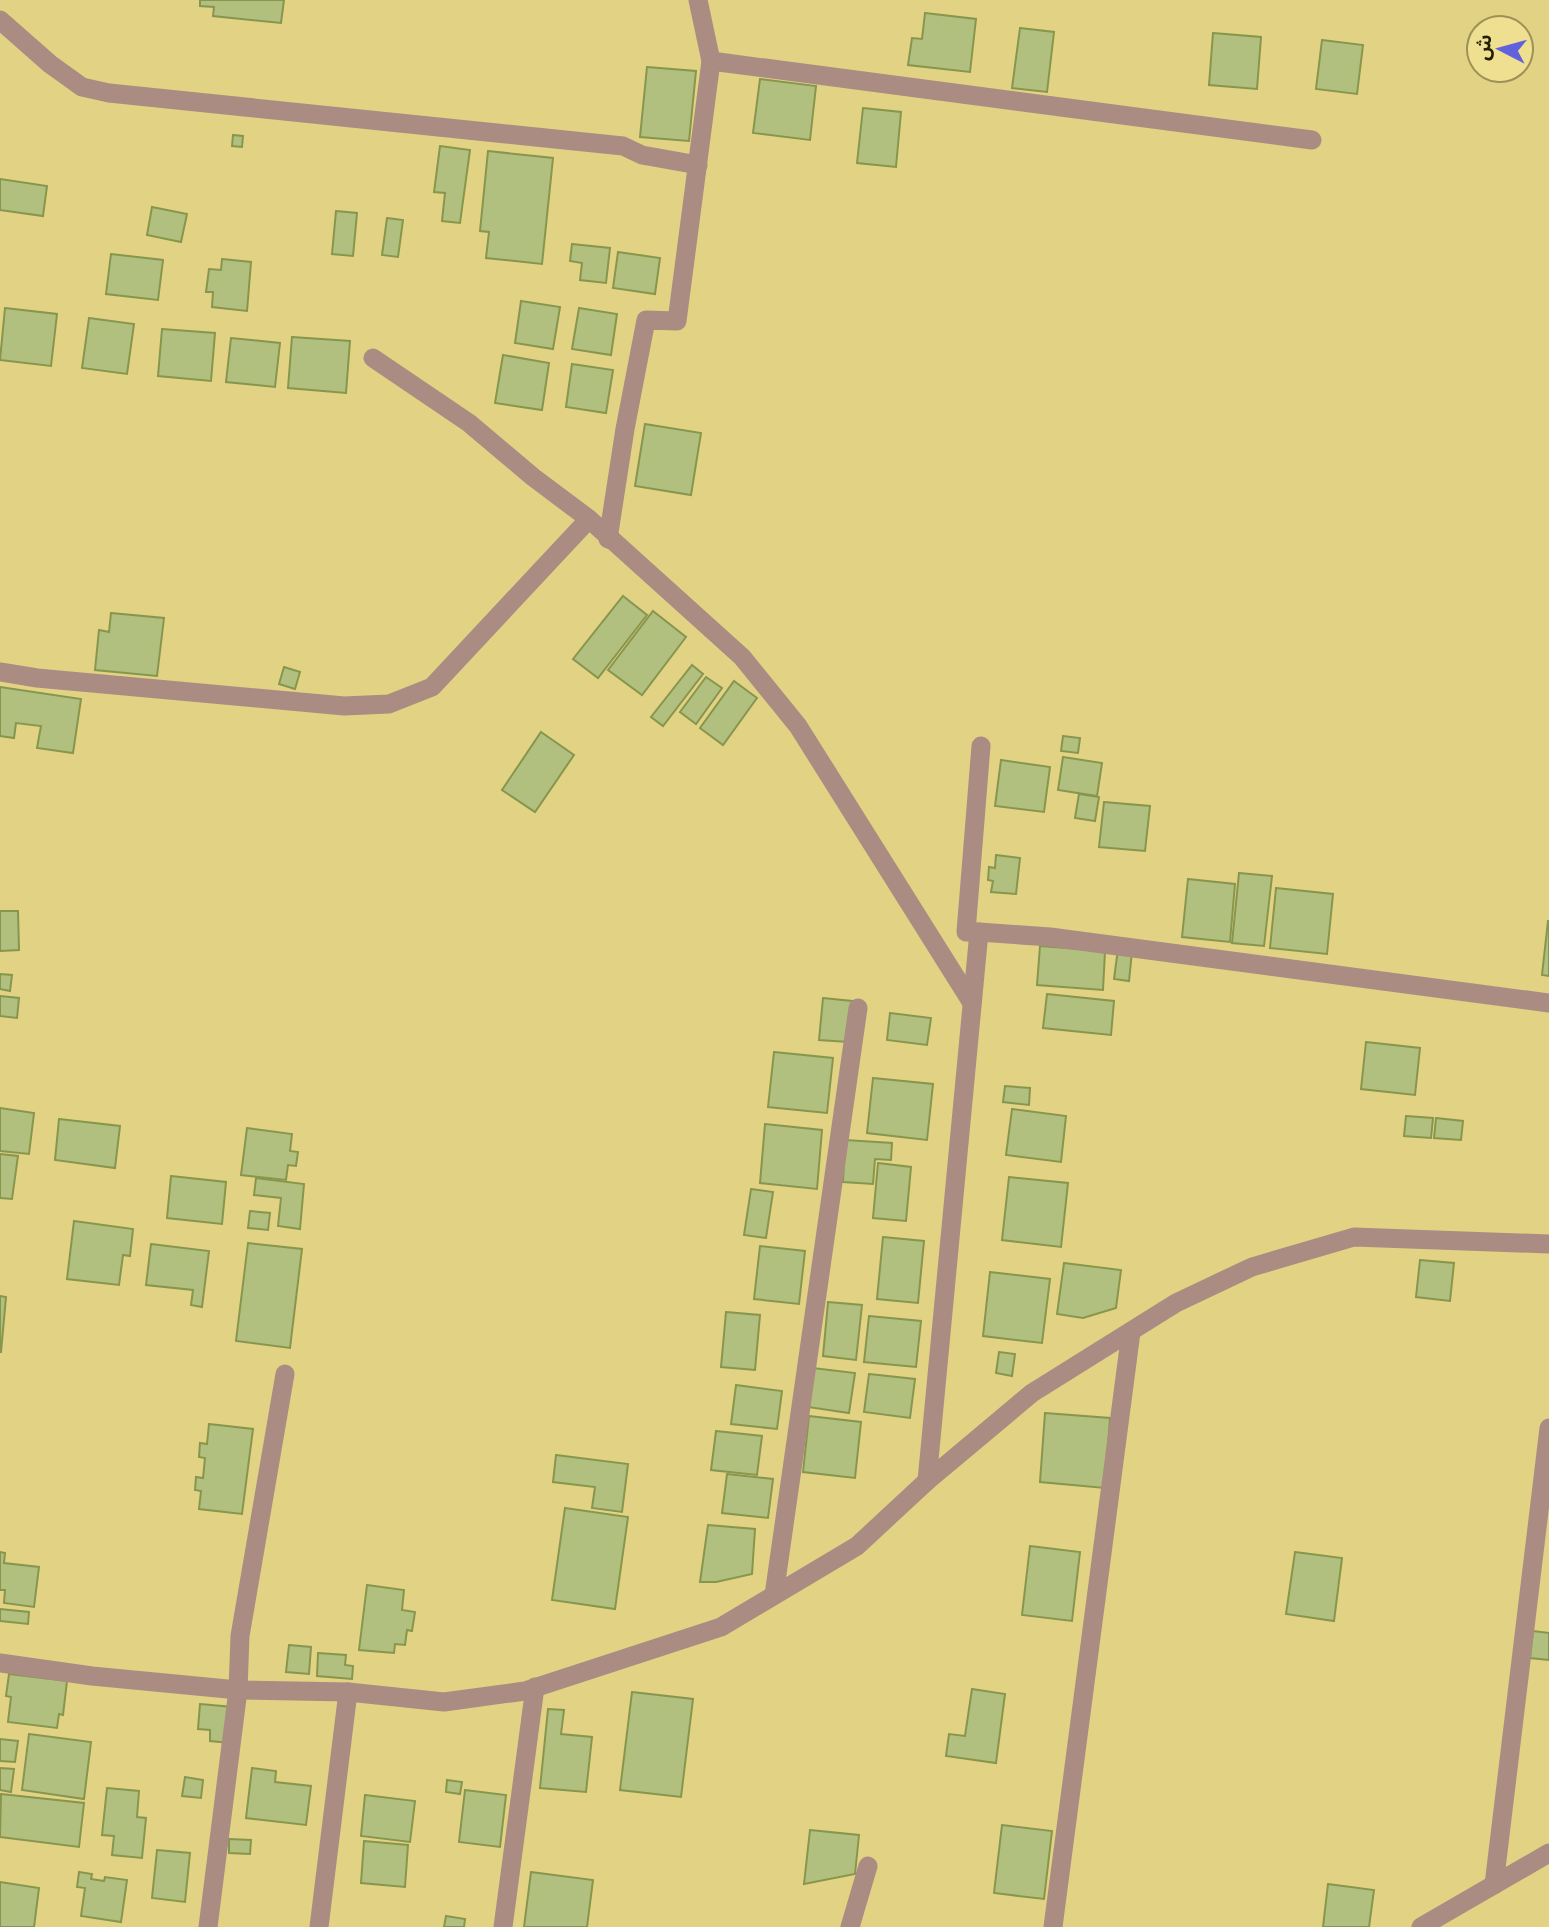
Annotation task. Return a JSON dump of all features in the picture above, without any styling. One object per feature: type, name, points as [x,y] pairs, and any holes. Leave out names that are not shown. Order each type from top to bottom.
[{"type":"street","points":[[608,539],[646,320],[677,321],[711,61],[698,0]]},
{"type":"street","points":[[0,20],[50,64],[82,87],[109,93],[623,146],[642,155],[698,165]]},
{"type":"street","points":[[711,61],[1312,140]]},
{"type":"street","points":[[373,358],[469,423],[533,477],[589,519],[608,539],[742,657],[798,726],[972,1003]]},
{"type":"street","points":[[0,672],[37,678],[344,706],[389,704],[432,687],[589,519]]},
{"type":"street","points":[[981,746],[966,932],[1050,937],[1549,1003]]},
{"type":"street","points":[[927,1481],[979,932]]},
{"type":"street","points":[[774,1595],[858,1008]]},
{"type":"street","points":[[0,1663],[92,1676],[239,1690],[348,1692],[444,1702],[535,1687],[721,1626],[774,1595],[857,1546],[927,1481],[1032,1393],[1176,1303],[1252,1267],[1354,1237],[1549,1244]]},
{"type":"street","points":[[1054,1927],[1131,1332]]},
{"type":"street","points":[[208,1927],[239,1690],[240,1636],[285,1374]]},
{"type":"street","points":[[1494,1885],[1549,1428]]},
{"type":"street","points":[[503,1927],[535,1687]]},
{"type":"street","points":[[319,1927],[348,1692]]},
{"type":"street","points":[[1421,1927],[1549,1853]]},
{"type":"street","points":[[850,1927],[868,1866]]},
{"type":"building","points":[[200,0],[284,0],[281,23],[213,16],[214,7],[200,6]]},
{"type":"building","points":[[925,13],[976,19],[970,72],[908,65],[912,38],[922,39]]},
{"type":"building","points":[[1020,28],[1054,32],[1047,92],[1012,88]]},
{"type":"building","points":[[1213,33],[1261,37],[1257,89],[1209,85]]},
{"type":"building","points":[[1322,40],[1363,45],[1357,94],[1316,89]]},
{"type":"building","points":[[647,67],[696,71],[689,141],[640,137]]},
{"type":"building","points":[[760,79],[816,86],[810,140],[753,133]]},
{"type":"building","points":[[863,108],[901,112],[896,167],[857,163]]},
{"type":"building","points":[[233,135],[243,136],[242,147],[232,146]]},
{"type":"building","points":[[440,146],[470,150],[460,223],[442,221],[445,193],[434,192]]},
{"type":"building","points":[[488,151],[553,158],[542,264],[486,258],[489,232],[480,231]]},
{"type":"building","points":[[0,179],[47,186],[43,216],[0,210]]},
{"type":"building","points":[[152,207],[187,214],[181,242],[147,235]]},
{"type":"building","points":[[336,211],[357,213],[353,256],[332,254]]},
{"type":"building","points":[[387,218],[403,220],[398,257],[382,255]]},
{"type":"building","points":[[572,244],[610,248],[606,283],[580,280],[582,263],[570,261]]},
{"type":"building","points":[[618,252],[660,258],[655,294],[613,288]]},
{"type":"building","points":[[111,254],[163,260],[158,300],[106,294]]},
{"type":"building","points":[[222,259],[251,262],[247,311],[212,307],[213,292],[206,292],[209,269],[221,270]]},
{"type":"building","points":[[521,301],[560,307],[553,349],[515,343]]},
{"type":"building","points":[[5,308],[57,314],[51,366],[0,360]]},
{"type":"building","points":[[579,308],[617,314],[611,355],[572,349]]},
{"type":"building","points":[[89,318],[134,324],[127,374],[82,368]]},
{"type":"building","points":[[162,329],[215,333],[211,381],[158,376]]},
{"type":"building","points":[[292,337],[350,341],[346,393],[288,388]]},
{"type":"building","points":[[231,338],[280,343],[275,387],[226,382]]},
{"type":"building","points":[[503,355],[549,363],[542,410],[495,403]]},
{"type":"building","points":[[572,364],[613,370],[606,413],[566,407]]},
{"type":"building","points":[[645,424],[701,433],[691,495],[635,486]]},
{"type":"building","points":[[623,596],[647,615],[598,678],[573,659]]},
{"type":"building","points":[[653,611],[686,637],[642,695],[608,670]]},
{"type":"building","points":[[111,613],[164,618],[157,676],[95,670],[99,630],[109,632]]},
{"type":"building","points":[[692,665],[703,674],[663,726],[651,717]]},
{"type":"building","points":[[284,667],[300,672],[295,689],[279,684]]},
{"type":"building","points":[[706,677],[722,688],[696,724],[680,712]]},
{"type":"building","points":[[734,681],[757,698],[723,745],[700,728]]},
{"type":"building","points":[[0,687],[81,699],[73,753],[37,748],[41,726],[16,723],[14,738],[0,736]]},
{"type":"building","points":[[541,732],[574,755],[535,812],[502,790]]},
{"type":"building","points":[[1063,736],[1080,738],[1078,753],[1061,751]]},
{"type":"building","points":[[1063,757],[1102,763],[1097,796],[1058,790]]},
{"type":"building","points":[[1001,760],[1050,767],[1044,812],[995,806]]},
{"type":"building","points":[[1079,794],[1099,797],[1095,821],[1075,818]]},
{"type":"building","points":[[1104,802],[1150,806],[1145,851],[1099,847]]},
{"type":"building","points":[[996,855],[1020,858],[1016,894],[991,892],[993,881],[988,880],[989,867],[995,868]]},
{"type":"building","points":[[1239,873],[1272,876],[1264,946],[1232,943]]},
{"type":"building","points":[[1188,879],[1235,884],[1230,942],[1182,937]]},
{"type":"building","points":[[1276,888],[1333,894],[1327,954],[1270,948]]},
{"type":"building","points":[[0,911],[18,911],[19,950],[0,951]]},
{"type":"building","points":[[1549,921],[1549,976],[1542,975]]},
{"type":"building","points":[[1040,946],[1105,951],[1103,990],[1037,985]]},
{"type":"building","points":[[1118,949],[1132,951],[1129,981],[1114,979]]},
{"type":"building","points":[[0,974],[12,975],[10,991],[0,989]]},
{"type":"building","points":[[1047,994],[1114,1001],[1111,1035],[1043,1028]]},
{"type":"building","points":[[0,996],[19,998],[17,1018],[0,1016]]},
{"type":"building","points":[[823,998],[852,1001],[848,1042],[819,1040]]},
{"type":"building","points":[[890,1013],[931,1018],[927,1045],[887,1040]]},
{"type":"building","points":[[1366,1042],[1420,1048],[1415,1095],[1361,1089]]},
{"type":"building","points":[[774,1052],[833,1058],[827,1113],[768,1107]]},
{"type":"building","points":[[873,1078],[933,1084],[927,1140],[867,1133]]},
{"type":"building","points":[[1005,1086],[1030,1088],[1029,1105],[1003,1102]]},
{"type":"building","points":[[0,1108],[34,1113],[29,1154],[0,1151]]},
{"type":"building","points":[[1012,1109],[1066,1116],[1061,1162],[1006,1155]]},
{"type":"building","points":[[1406,1116],[1433,1118],[1431,1138],[1404,1136]]},
{"type":"building","points":[[1436,1118],[1463,1121],[1461,1140],[1434,1138]]},
{"type":"building","points":[[59,1119],[120,1126],[115,1168],[55,1160]]},
{"type":"building","points":[[765,1124],[822,1130],[817,1189],[760,1183]]},
{"type":"building","points":[[247,1128],[292,1134],[290,1151],[298,1152],[296,1166],[288,1165],[286,1180],[241,1175]]},
{"type":"building","points":[[845,1140],[892,1143],[891,1160],[875,1159],[873,1184],[843,1182]]},
{"type":"building","points":[[0,1154],[18,1156],[12,1199],[0,1198]]},
{"type":"building","points":[[878,1163],[911,1167],[906,1221],[873,1218]]},
{"type":"building","points":[[171,1176],[226,1182],[222,1224],[167,1218]]},
{"type":"building","points":[[1009,1177],[1068,1183],[1061,1247],[1002,1240]]},
{"type":"building","points":[[256,1178],[304,1184],[300,1229],[278,1226],[281,1198],[254,1195]]},
{"type":"building","points":[[751,1189],[773,1192],[766,1238],[744,1235]]},
{"type":"building","points":[[250,1211],[270,1213],[268,1230],[248,1228]]},
{"type":"building","points":[[74,1221],[133,1229],[130,1256],[123,1255],[119,1285],[67,1279]]},
{"type":"building","points":[[883,1237],[924,1241],[918,1303],[877,1299]]},
{"type":"building","points":[[248,1243],[302,1249],[290,1348],[236,1341]]},
{"type":"building","points":[[151,1244],[209,1251],[202,1307],[191,1305],[193,1290],[146,1285]]},
{"type":"building","points":[[760,1246],[805,1251],[799,1304],[754,1299]]},
{"type":"building","points":[[1420,1260],[1454,1263],[1450,1301],[1416,1297]]},
{"type":"building","points":[[1064,1263],[1121,1270],[1116,1308],[1083,1318],[1057,1314]]},
{"type":"building","points":[[990,1272],[1050,1279],[1042,1343],[983,1336]]},
{"type":"building","points":[[0,1296],[6,1297],[1,1352],[0,1352]]},
{"type":"building","points":[[828,1302],[862,1305],[856,1360],[823,1356]]},
{"type":"building","points":[[726,1312],[760,1315],[755,1370],[721,1367]]},
{"type":"building","points":[[869,1316],[921,1321],[916,1367],[864,1362]]},
{"type":"building","points":[[999,1352],[1015,1354],[1012,1376],[996,1373]]},
{"type":"building","points":[[813,1368],[855,1373],[849,1413],[808,1407]]},
{"type":"building","points":[[869,1374],[915,1379],[910,1418],[864,1412]]},
{"type":"building","points":[[736,1385],[782,1391],[777,1429],[731,1424]]},
{"type":"building","points":[[1045,1413],[1110,1418],[1105,1488],[1040,1482]]},
{"type":"building","points":[[809,1416],[861,1422],[855,1478],[803,1472]]},
{"type":"building","points":[[209,1424],[253,1429],[242,1514],[199,1509],[201,1491],[195,1490],[196,1477],[203,1478],[205,1458],[199,1457],[200,1443],[207,1444]]},
{"type":"building","points":[[716,1431],[762,1436],[757,1475],[711,1470]]},
{"type":"building","points":[[556,1455],[628,1464],[622,1512],[592,1508],[595,1487],[553,1482]]},
{"type":"building","points":[[727,1474],[773,1479],[768,1518],[722,1513]]},
{"type":"building","points":[[565,1508],[628,1517],[615,1609],[552,1600]]},
{"type":"building","points":[[708,1525],[755,1529],[752,1574],[716,1582],[700,1582]]},
{"type":"building","points":[[1030,1546],[1080,1552],[1072,1621],[1022,1615]]},
{"type":"building","points":[[0,1552],[5,1553],[4,1563],[39,1567],[34,1607],[4,1603],[5,1590],[0,1590]]},
{"type":"building","points":[[1295,1552],[1342,1558],[1334,1621],[1286,1614]]},
{"type":"building","points":[[367,1585],[404,1590],[402,1610],[415,1612],[412,1631],[407,1630],[405,1645],[395,1644],[394,1653],[359,1650]]},
{"type":"building","points":[[0,1609],[29,1612],[28,1624],[0,1621]]},
{"type":"building","points":[[1533,1631],[1549,1633],[1549,1660],[1530,1658]]},
{"type":"building","points":[[289,1645],[311,1647],[309,1674],[286,1672]]},
{"type":"building","points":[[318,1653],[346,1655],[345,1665],[353,1666],[352,1679],[317,1676]]},
{"type":"building","points":[[9,1674],[67,1681],[63,1715],[59,1714],[57,1728],[8,1722],[11,1697],[6,1696]]},
{"type":"building","points":[[972,1689],[1005,1694],[996,1763],[946,1756],[949,1734],[965,1736]]},
{"type":"building","points":[[632,1692],[693,1699],[681,1797],[620,1790]]},
{"type":"building","points":[[200,1704],[233,1707],[230,1743],[210,1741],[210,1730],[198,1729]]},
{"type":"building","points":[[548,1709],[564,1710],[561,1734],[592,1737],[586,1792],[540,1788]]},
{"type":"building","points":[[29,1734],[91,1742],[84,1799],[22,1790]]},
{"type":"building","points":[[0,1739],[18,1741],[15,1762],[0,1761]]},
{"type":"building","points":[[0,1768],[14,1769],[11,1792],[0,1790]]},
{"type":"building","points":[[252,1768],[276,1771],[275,1782],[311,1786],[306,1825],[246,1818]]},
{"type":"building","points":[[185,1777],[203,1780],[201,1798],[182,1796]]},
{"type":"building","points":[[447,1780],[462,1782],[460,1794],[446,1792]]},
{"type":"building","points":[[107,1788],[139,1791],[137,1817],[146,1818],[142,1858],[112,1855],[114,1836],[102,1835]]},
{"type":"building","points":[[465,1790],[506,1795],[500,1847],[459,1842]]},
{"type":"building","points":[[1,1794],[84,1803],[79,1847],[0,1837]]},
{"type":"building","points":[[365,1795],[415,1801],[410,1842],[361,1836]]},
{"type":"building","points":[[1002,1825],[1052,1831],[1044,1899],[994,1893]]},
{"type":"building","points":[[810,1830],[859,1835],[855,1874],[804,1884]]},
{"type":"building","points":[[229,1839],[251,1840],[250,1854],[229,1853]]},
{"type":"building","points":[[364,1841],[408,1845],[405,1887],[361,1883]]},
{"type":"building","points":[[157,1850],[190,1853],[185,1902],[152,1898]]},
{"type":"building","points":[[79,1872],[92,1874],[91,1879],[104,1881],[105,1877],[127,1880],[121,1922],[81,1916],[85,1888],[77,1887]]},
{"type":"building","points":[[531,1872],[593,1880],[587,1927],[524,1927]]},
{"type":"building","points":[[0,1882],[39,1888],[34,1927],[0,1927]]},
{"type":"building","points":[[1328,1884],[1374,1890],[1369,1927],[1323,1927]]},
{"type":"building","points":[[446,1916],[465,1919],[464,1927],[444,1927]]}]
